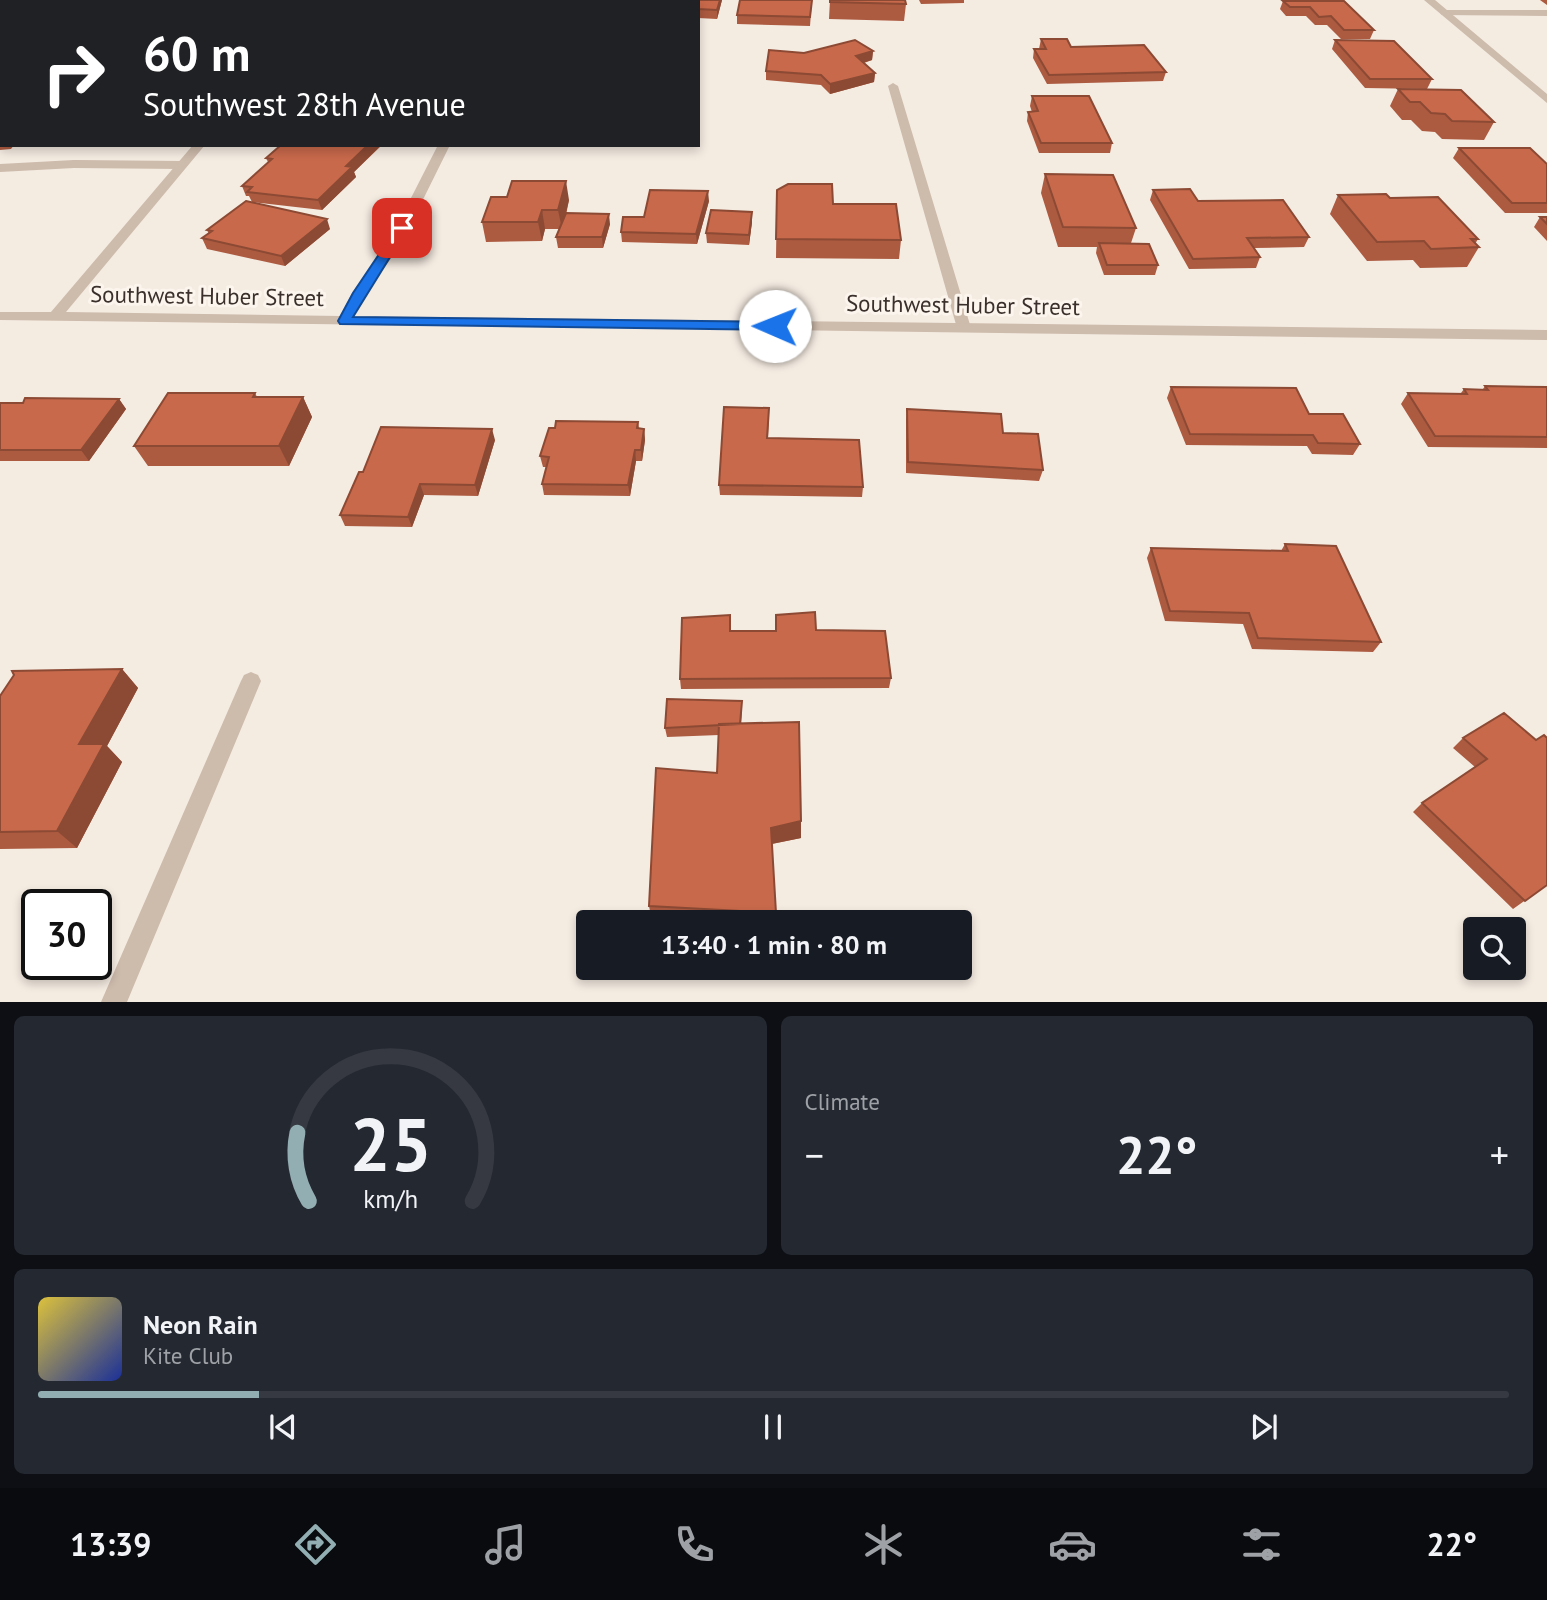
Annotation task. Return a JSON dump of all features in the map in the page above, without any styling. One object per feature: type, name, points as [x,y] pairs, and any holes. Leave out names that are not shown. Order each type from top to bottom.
[{"type":"street","points":[[1429,0],[1547,100]]},
{"type":"street","points":[[1445,13],[1547,13]]},
{"type":"street","points":[[892,86],[964,328]]},
{"type":"street","points":[[55,317],[197,147]]},
{"type":"street","points":[[344,321],[359,293],[393,246],[443,147]]},
{"type":"street","points":[[0,168],[74,164],[182,165]]},
{"type":"street","name":"Southwest Huber Street","points":[[0,316],[1547,335]]},
{"type":"street","points":[[114,1002],[251,681]]},
{"type":"building","points":[[700,0],[720,0],[717,10],[700,9]]},
{"type":"building","points":[[740,0],[812,0],[810,17],[737,15]]},
{"type":"building","points":[[905,0],[906,4],[830,2]]},
{"type":"building","points":[[1283,1],[1344,1],[1374,30],[1344,30],[1331,16],[1319,17],[1310,7],[1290,7]]},
{"type":"building","points":[[1041,39],[1067,39],[1071,47],[1144,45],[1166,72],[1049,75],[1034,49],[1046,49]]},
{"type":"building","points":[[855,40],[873,51],[856,56],[875,73],[830,84],[821,75],[766,71],[769,50],[804,53]]},
{"type":"building","points":[[1335,40],[1394,41],[1432,79],[1370,79]]},
{"type":"building","points":[[1398,89],[1461,90],[1494,122],[1452,121],[1445,114],[1431,113],[1420,102],[1410,102]]},
{"type":"building","points":[[1032,96],[1089,96],[1112,143],[1041,143],[1028,112],[1038,111]]},
{"type":"building","points":[[279,147],[366,147],[346,166],[352,167],[318,200],[247,192],[252,187],[242,186],[272,159],[266,158]]},
{"type":"building","points":[[1459,148],[1530,148],[1547,164],[1547,203],[1512,203]]},
{"type":"building","points":[[1045,174],[1113,175],[1136,228],[1063,227]]},
{"type":"building","points":[[512,181],[566,181],[558,210],[542,210],[538,222],[482,222],[491,197],[507,197]]},
{"type":"building","points":[[788,184],[832,184],[833,204],[896,204],[901,240],[776,239],[777,190]]},
{"type":"building","points":[[1190,189],[1198,201],[1283,200],[1309,237],[1247,238],[1260,257],[1193,259],[1153,190]]},
{"type":"building","points":[[650,190],[708,191],[696,234],[621,232],[623,217],[644,217]]},
{"type":"building","points":[[1386,194],[1390,198],[1438,197],[1478,239],[1471,239],[1479,247],[1431,249],[1424,241],[1377,242],[1338,195]]},
{"type":"building","points":[[246,201],[327,219],[281,256],[202,238],[212,231],[207,230]]},
{"type":"building","points":[[711,210],[752,212],[749,235],[706,233]]},
{"type":"building","points":[[566,213],[609,214],[602,237],[556,237]]},
{"type":"building","points":[[1099,243],[1149,244],[1158,265],[1107,265]]},
{"type":"building","points":[[1485,386],[1547,387],[1547,437],[1435,436],[1408,393],[1467,394],[1464,389],[1488,390]]},
{"type":"building","points":[[1171,387],[1296,388],[1309,414],[1343,414],[1360,444],[1318,443],[1313,435],[1190,434]]},
{"type":"building","points":[[168,393],[255,393],[253,397],[303,397],[279,446],[134,446]]},
{"type":"building","points":[[25,398],[119,399],[81,450],[0,450],[0,403],[23,403]]},
{"type":"building","points":[[724,407],[769,408],[767,438],[859,440],[863,487],[719,485]]},
{"type":"building","points":[[907,409],[1001,414],[1003,433],[1038,434],[1043,470],[908,462]]},
{"type":"building","points":[[556,421],[638,422],[637,428],[644,429],[641,450],[635,450],[628,485],[542,484],[549,457],[540,456],[549,428],[555,428]]},
{"type":"building","points":[[381,427],[492,429],[475,485],[420,484],[408,517],[340,515],[359,472],[363,472]]},
{"type":"building","points":[[1285,544],[1336,546],[1381,642],[1258,638],[1249,613],[1170,611],[1151,548],[1288,551]]},
{"type":"building","points":[[815,612],[816,630],[885,631],[891,678],[680,679],[682,618],[730,615],[730,631],[776,631],[776,615]]},
{"type":"building","points":[[122,669],[79,744],[104,744],[57,831],[0,832],[0,696],[14,675],[12,671]]},
{"type":"building","points":[[667,699],[742,701],[740,724],[665,728]]},
{"type":"building","points":[[1504,713],[1536,740],[1544,735],[1547,738],[1547,885],[1525,901],[1422,803],[1487,759],[1463,738]]},
{"type":"building","points":[[799,722],[801,821],[771,828],[776,910],[649,906],[656,768],[717,773],[719,724]]},
{"type":"route","points":[[402,228],[344,321],[775,326]]}]
